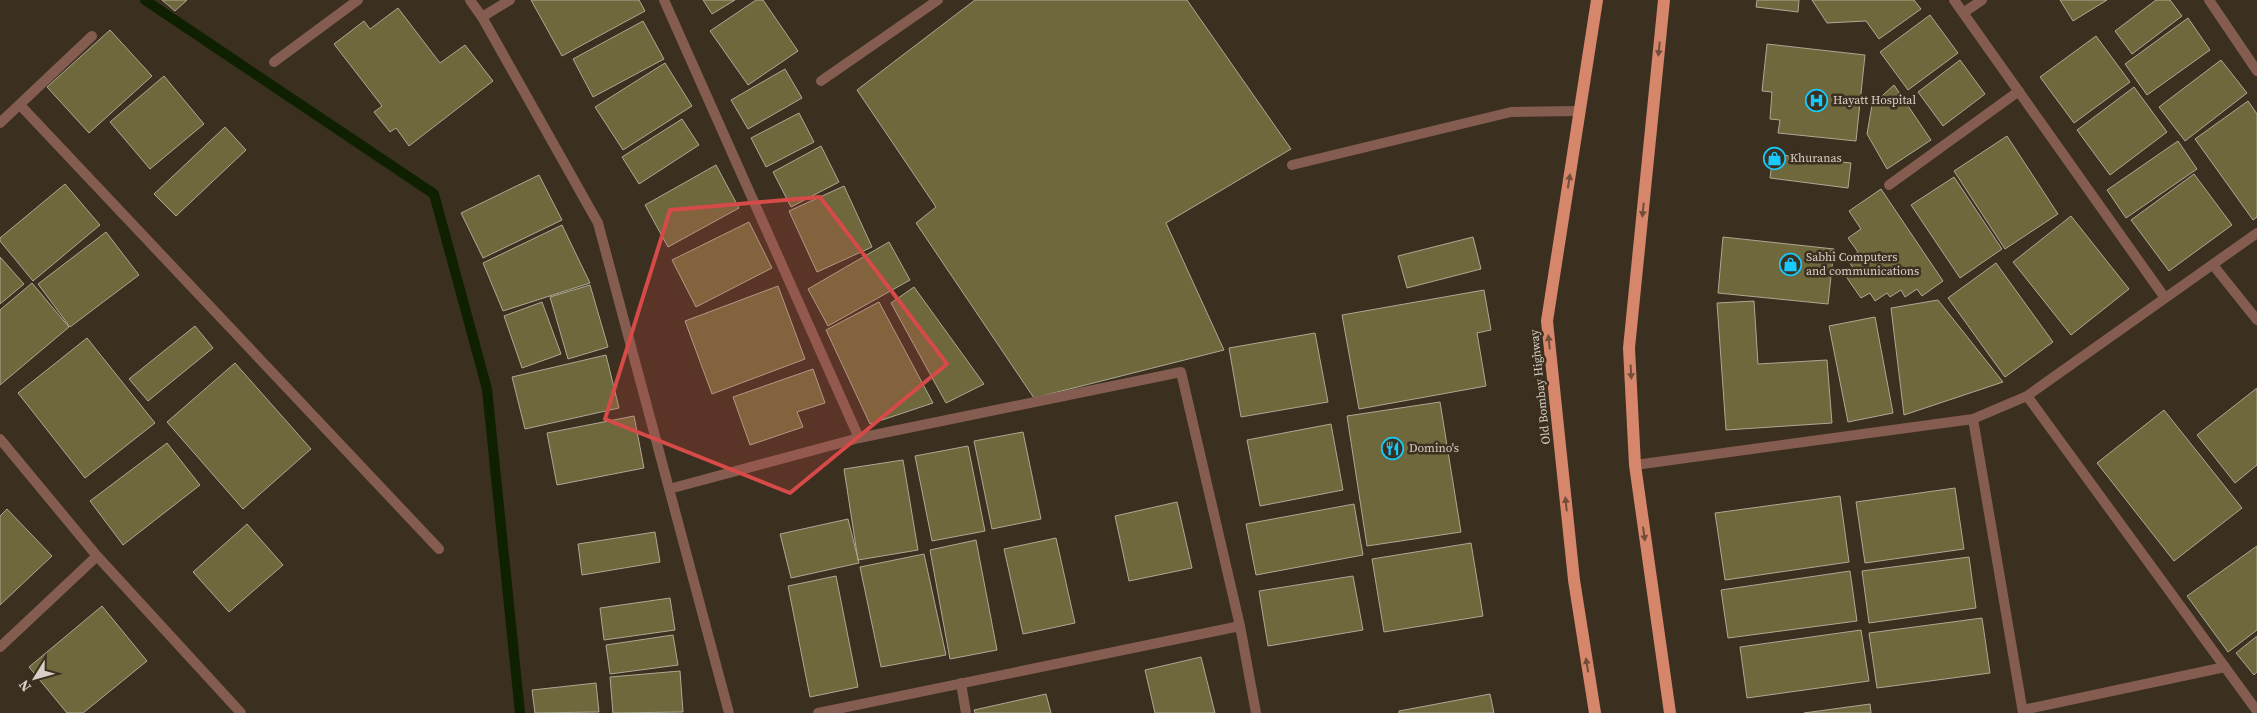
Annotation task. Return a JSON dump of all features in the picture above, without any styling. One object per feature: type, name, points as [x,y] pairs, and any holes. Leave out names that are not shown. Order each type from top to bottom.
[{"type":"main road","name":"Old Bombay Highway","points":[[1595,713],[1574,580],[1547,321],[1597,0]]},
{"type":"main road","points":[[1664,0],[1630,348],[1635,465],[1670,713]]},
{"type":"street","points":[[274,62],[358,0]]},
{"type":"street","points":[[470,0],[482,17],[598,224],[729,713]]},
{"type":"street","points":[[482,17],[510,0]]},
{"type":"street","points":[[664,0],[859,438]]},
{"type":"street","points":[[820,81],[938,0]]},
{"type":"street","points":[[1954,0],[2165,298]]},
{"type":"street","points":[[1963,13],[1982,0]]},
{"type":"street","points":[[2209,0],[2257,71]]},
{"type":"street","points":[[0,122],[92,36]]},
{"type":"street","points":[[1889,185],[2019,91]]},
{"type":"street","points":[[20,105],[438,549]]},
{"type":"street","points":[[1292,165],[1511,112],[1580,111]]},
{"type":"street","points":[[1635,465],[1974,419],[2027,396],[2257,233]]},
{"type":"street","points":[[2213,265],[2257,320]]},
{"type":"street","points":[[669,489],[859,438],[1181,372],[1240,626],[1256,713]]},
{"type":"street","points":[[2027,396],[2257,711]]},
{"type":"street","points":[[1974,419],[2023,712],[2225,667]]},
{"type":"street","points":[[0,439],[97,556],[241,713]]},
{"type":"street","points":[[0,647],[97,556]]},
{"type":"street","points":[[818,713],[1240,626]]},
{"type":"street","points":[[961,683],[966,713]]},
{"type":"highlighted area","points":[[820,197],[947,364],[790,493],[605,419],[670,210]]},
{"type":"building","points":[[162,0],[187,0],[175,11]]},
{"type":"building","points":[[531,0],[639,0],[645,11],[562,56]]},
{"type":"building","points":[[703,0],[735,0],[712,14]]},
{"type":"building","points":[[756,0],[763,0],[798,51],[748,85],[710,31]]},
{"type":"building","points":[[975,0],[1187,0],[1291,149],[1166,223],[1224,350],[1034,398],[916,223],[936,207],[857,90]]},
{"type":"building","points":[[1757,0],[1799,0],[1798,12],[1756,7]]},
{"type":"building","points":[[1812,0],[1914,0],[1921,9],[1879,39],[1866,21],[1827,23]]},
{"type":"building","points":[[2060,0],[2107,0],[2073,21]]},
{"type":"building","points":[[2156,0],[2170,0],[2182,16],[2132,54],[2115,31]]},
{"type":"building","points":[[398,8],[440,63],[465,45],[493,81],[409,146],[396,128],[390,132],[374,112],[382,106],[334,44],[364,21],[370,29]]},
{"type":"building","points":[[1930,15],[1958,53],[1908,90],[1880,52]]},
{"type":"building","points":[[2188,18],[2210,50],[2147,95],[2125,64]]},
{"type":"building","points":[[643,21],[664,59],[593,97],[573,59]]},
{"type":"building","points":[[110,30],[152,76],[89,133],[47,87]]},
{"type":"building","points":[[2096,36],[2130,82],[2074,123],[2040,77]]},
{"type":"building","points":[[1767,44],[1865,55],[1856,141],[1778,133],[1780,120],[1770,119],[1772,92],[1762,91]]},
{"type":"building","points":[[1960,60],[1985,94],[1943,126],[1918,92]]},
{"type":"building","points":[[2221,60],[2247,93],[2185,141],[2159,107]]},
{"type":"building","points":[[665,63],[692,106],[623,150],[595,107]]},
{"type":"building","points":[[785,69],[802,98],[748,129],[731,100]]},
{"type":"building","points":[[164,76],[204,124],[150,169],[110,122]]},
{"type":"building","points":[[1894,85],[1931,140],[1887,169],[1867,134],[1872,105]]},
{"type":"building","points":[[2134,87],[2167,132],[2110,175],[2077,130]]},
{"type":"building","points":[[2248,101],[2257,114],[2257,217],[2253,220],[2195,139]]},
{"type":"building","points":[[799,113],[814,142],[766,167],[751,138]]},
{"type":"building","points":[[682,119],[699,145],[639,184],[622,157]]},
{"type":"building","points":[[225,127],[246,150],[176,216],[154,194]]},
{"type":"building","points":[[2007,136],[2058,214],[2005,249],[1954,171]]},
{"type":"building","points":[[2178,141],[2197,169],[2126,218],[2107,190]]},
{"type":"building","points":[[821,146],[839,182],[791,207],[773,172]]},
{"type":"building","points":[[1773,154],[1851,163],[1848,188],[1770,178]]},
{"type":"building","points":[[716,165],[739,208],[668,247],[645,205]]},
{"type":"building","points":[[2194,174],[2232,225],[2169,271],[2131,220]]},
{"type":"building","points":[[539,175],[562,220],[483,258],[461,213]]},
{"type":"building","points":[[1954,177],[2002,249],[1960,278],[1911,205]]},
{"type":"building","points":[[65,184],[100,225],[33,281],[0,241],[0,238]]},
{"type":"building","points":[[844,186],[872,247],[817,272],[789,211]]},
{"type":"building","points":[[1881,189],[1943,281],[1922,296],[1917,289],[1905,297],[1901,290],[1890,297],[1887,293],[1875,301],[1870,293],[1861,298],[1845,275],[1854,269],[1847,259],[1858,252],[1848,238],[1861,229],[1849,211]]},
{"type":"building","points":[[2071,216],[2129,289],[2071,335],[2013,262]]},
{"type":"building","points":[[749,222],[772,268],[696,307],[672,260]]},
{"type":"building","points":[[562,225],[590,283],[503,311],[483,263]]},
{"type":"building","points":[[106,232],[139,275],[70,327],[38,284]]},
{"type":"building","points":[[1473,237],[1481,269],[1407,288],[1398,256]]},
{"type":"building","points":[[1723,237],[1834,249],[1828,304],[1718,293]]},
{"type":"building","points":[[889,242],[910,280],[828,326],[808,289]]},
{"type":"building","points":[[0,257],[24,284],[0,304]]},
{"type":"building","points":[[1996,263],[2053,342],[2005,377],[1948,298]]},
{"type":"building","points":[[32,283],[69,327],[0,385],[0,310]]},
{"type":"building","points":[[590,285],[608,347],[568,359],[550,297]]},
{"type":"building","points":[[778,286],[805,359],[712,394],[685,321]]},
{"type":"building","points":[[914,287],[984,384],[946,403],[891,303]]},
{"type":"building","points":[[1484,290],[1491,330],[1477,333],[1486,386],[1359,409],[1342,315]]},
{"type":"building","points":[[1938,300],[2003,382],[1904,415],[1891,308]]},
{"type":"building","points":[[1754,301],[1758,364],[1827,360],[1832,423],[1726,430],[1717,303]]},
{"type":"building","points":[[542,302],[561,354],[522,368],[504,316]]},
{"type":"building","points":[[879,302],[933,403],[870,424],[826,330]]},
{"type":"building","points":[[1875,317],[1893,413],[1848,422],[1829,326]]},
{"type":"building","points":[[195,326],[213,348],[148,401],[129,379]]},
{"type":"building","points":[[1315,333],[1328,402],[1241,417],[1229,348]]},
{"type":"building","points":[[87,338],[155,423],[85,478],[18,393]]},
{"type":"building","points":[[606,355],[619,408],[525,429],[512,377]]},
{"type":"building","points":[[235,363],[311,449],[243,509],[167,422]]},
{"type":"building","points":[[813,369],[825,403],[797,412],[803,427],[750,445],[733,397]]},
{"type":"building","points":[[2257,388],[2257,465],[2235,483],[2197,435]]},
{"type":"building","points":[[1440,402],[1461,532],[1367,546],[1347,416]]},
{"type":"building","points":[[2164,410],[2242,508],[2174,561],[2097,463]]},
{"type":"building","points":[[634,416],[644,468],[557,485],[547,433]]},
{"type":"building","points":[[1331,424],[1343,490],[1260,506],[1247,440]]},
{"type":"building","points":[[1023,432],[1041,519],[992,529],[974,441]]},
{"type":"building","points":[[167,443],[200,485],[123,545],[90,501]]},
{"type":"building","points":[[968,446],[985,531],[932,541],[915,456]]},
{"type":"building","points":[[903,460],[918,550],[858,560],[844,469]]},
{"type":"building","points":[[1955,488],[1964,549],[1865,563],[1856,502]]},
{"type":"building","points":[[1840,496],[1849,562],[1725,580],[1715,513]]},
{"type":"building","points":[[1177,502],[1192,568],[1129,581],[1115,516]]},
{"type":"building","points":[[1354,504],[1363,555],[1256,575],[1246,524]]},
{"type":"building","points":[[7,509],[52,556],[0,605],[0,516]]},
{"type":"building","points":[[848,519],[859,563],[791,578],[780,534]]},
{"type":"building","points":[[247,524],[283,565],[229,612],[193,572]]},
{"type":"building","points":[[655,532],[660,562],[582,575],[578,544]]},
{"type":"building","points":[[1056,538],[1075,623],[1023,634],[1004,549]]},
{"type":"building","points":[[976,540],[997,650],[950,659],[930,550]]},
{"type":"building","points":[[1471,543],[1483,616],[1384,632],[1372,559]]},
{"type":"building","points":[[2257,546],[2257,630],[2228,652],[2187,596]]},
{"type":"building","points":[[924,554],[946,655],[881,667],[860,567]]},
{"type":"building","points":[[1969,557],[1976,608],[1869,623],[1862,571]]},
{"type":"building","points":[[1850,571],[1857,621],[1728,638],[1721,590]]},
{"type":"building","points":[[836,576],[858,687],[810,697],[788,586]]},
{"type":"building","points":[[1353,576],[1363,630],[1268,646],[1259,591]]},
{"type":"building","points":[[670,598],[675,630],[604,640],[600,608]]},
{"type":"building","points":[[102,606],[147,661],[83,713],[67,713],[29,667]]},
{"type":"building","points":[[1982,618],[1990,673],[1877,688],[1869,633]]},
{"type":"building","points":[[1861,630],[1869,681],[1747,698],[1740,647]]},
{"type":"building","points":[[673,635],[678,665],[610,674],[606,645]]},
{"type":"building","points":[[2257,636],[2257,672],[2254,675],[2236,653]]},
{"type":"building","points":[[1201,657],[1215,713],[1155,713],[1145,670]]},
{"type":"building","points":[[680,671],[683,712],[613,713],[610,677]]},
{"type":"building","points":[[596,683],[599,712],[535,713],[532,690]]},
{"type":"building","points":[[1046,694],[1051,713],[975,713],[974,710]]},
{"type":"building","points":[[1490,694],[1494,713],[1399,713],[1399,711]]},
{"type":"building","points":[[1870,704],[1871,713],[1804,713]]},
{"type":"waterway","points":[[145,0],[434,194],[487,389],[520,713]]},
{"type":"place","name":"Hayatt Hospital","points":[[1817,100]]},
{"type":"place","name":"Khuranas","points":[[1774,158]]},
{"type":"place","name":"Sabhi Computers and communications","points":[[1790,264]]},
{"type":"place","name":"Domino's","points":[[1393,448]]}]
